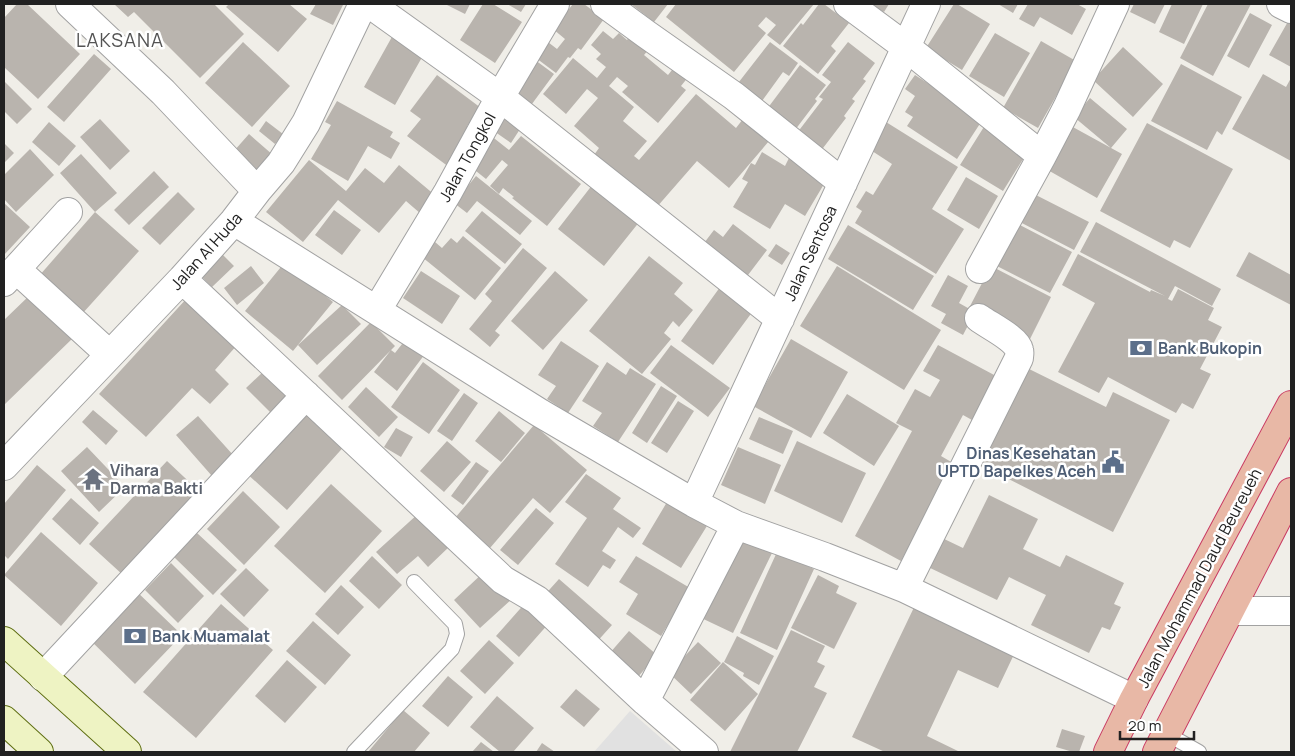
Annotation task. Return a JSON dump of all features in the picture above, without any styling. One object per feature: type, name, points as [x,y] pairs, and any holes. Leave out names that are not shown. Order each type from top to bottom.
[{"type":"highway","name":"Jalan Mohammad Daud Beureueh","points":[[1108,752],[1134,699],[1291,406]]},
{"type":"highway","points":[[1162,743],[1291,492]]},
{"type":"main road","points":[[4,641],[128,752]]},
{"type":"main road","points":[[4,720],[39,752]]},
{"type":"street","points":[[70,4],[163,92],[257,191]]},
{"type":"street","name":"Jalan Al Huda","points":[[4,466],[182,279],[234,222],[281,163],[306,123],[363,4]]},
{"type":"street","points":[[370,4],[500,97],[780,320]]},
{"type":"street","name":"Jalan Tongkol","points":[[377,310],[448,192],[500,97],[555,4]]},
{"type":"street","points":[[605,4],[734,96],[843,183]]},
{"type":"street","points":[[848,4],[906,47],[1042,156]]},
{"type":"street","name":"Jalan Sentosa","points":[[694,503],[926,4]]},
{"type":"street","points":[[980,269],[1067,108],[1115,4]]},
{"type":"street","points":[[1281,4],[1291,9]]},
{"type":"street","points":[[68,212],[10,275],[110,354]]},
{"type":"street","points":[[234,222],[540,413],[694,503],[736,525],[904,588],[1134,699]]},
{"type":"street","points":[[182,279],[503,580],[537,600],[645,701],[704,752]]},
{"type":"street","points":[[904,588],[1019,358],[1019,348],[1002,331],[979,318]]},
{"type":"street","points":[[43,677],[306,395]]},
{"type":"street","points":[[645,701],[736,525]]},
{"type":"street","points":[[1230,611],[1291,611]]},
{"type":"lane","points":[[354,752],[452,649],[457,634],[454,624],[414,582]]},
{"type":"lane","points":[[1162,743],[1199,752]]},
{"type":"shaded area","points":[[630,711],[677,752],[594,752]]},
{"type":"building","points":[[17,4],[27,4],[80,54],[38,99],[4,67],[4,18]]},
{"type":"building","points":[[114,4],[214,4],[244,34],[200,78],[134,12],[128,17]]},
{"type":"building","points":[[229,4],[289,4],[307,19],[278,52],[226,7]]},
{"type":"building","points":[[316,4],[343,5],[333,25],[310,14]]},
{"type":"building","points":[[445,4],[470,4],[465,14]]},
{"type":"building","points":[[483,4],[493,4],[522,22],[495,63],[460,40]]},
{"type":"building","points":[[507,4],[526,4],[521,12]]},
{"type":"building","points":[[573,4],[584,4],[604,19],[581,50],[578,48],[570,58],[568,57],[556,73],[532,55],[544,39],[557,49],[565,39],[553,29]]},
{"type":"building","points":[[631,4],[668,4],[654,22]]},
{"type":"building","points":[[676,4],[814,4],[780,45],[767,35],[776,25],[766,17],[758,26],[766,33],[734,72],[666,17]]},
{"type":"building","points":[[819,4],[824,4],[849,23],[831,46],[836,51],[818,74],[783,46],[801,23],[803,25]]},
{"type":"building","points":[[868,4],[889,4],[884,12]]},
{"type":"building","points":[[954,4],[990,24],[962,70],[926,48]]},
{"type":"building","points":[[998,4],[1018,4],[1013,13]]},
{"type":"building","points":[[1028,4],[1077,4],[1086,9],[1072,35],[1040,17],[1034,27],[1019,19]]},
{"type":"building","points":[[1134,4],[1165,4],[1155,24],[1130,12]]},
{"type":"building","points":[[1172,4],[1203,4],[1184,44],[1159,32]]},
{"type":"building","points":[[1208,4],[1251,4],[1213,76],[1180,58]]},
{"type":"building","points":[[1250,13],[1272,25],[1249,68],[1227,56]]},
{"type":"building","points":[[1291,19],[1291,67],[1269,55]]},
{"type":"building","points":[[603,31],[613,39],[619,33],[627,40],[633,33],[650,48],[644,55],[668,75],[676,65],[689,76],[681,86],[686,90],[658,123],[622,92],[628,86],[617,77],[609,86],[634,107],[623,121],[647,141],[634,156],[639,160],[696,94],[736,128],[743,119],[769,141],[729,188],[697,161],[656,208],[594,155],[599,148],[574,126],[598,98],[587,89],[566,114],[543,94],[573,58],[597,78],[606,67],[596,59],[601,54],[591,45]]},
{"type":"building","points":[[995,33],[1030,53],[1004,97],[969,76]]},
{"type":"building","points":[[393,35],[425,52],[395,105],[364,87]]},
{"type":"building","points":[[1041,41],[1076,61],[1038,128],[1003,108]]},
{"type":"building","points":[[243,42],[290,86],[252,127],[205,83]]},
{"type":"building","points":[[770,42],[798,63],[789,76],[783,72],[759,105],[735,87]]},
{"type":"building","points":[[848,42],[875,63],[863,79],[866,81],[852,99],[855,101],[844,116],[846,118],[820,152],[797,133],[823,99],[819,97],[831,82],[822,75]]},
{"type":"building","points":[[1123,47],[1163,84],[1133,117],[1093,80]]},
{"type":"building","points":[[94,54],[111,69],[64,122],[47,107]]},
{"type":"building","points":[[535,60],[554,74],[529,108],[510,95]]},
{"type":"building","points":[[1181,64],[1242,97],[1222,135],[1217,131],[1207,150],[1151,121]]},
{"type":"building","points":[[800,65],[826,85],[815,99],[817,101],[792,134],[764,113]]},
{"type":"building","points":[[1263,74],[1286,87],[1291,78],[1291,161],[1232,129]]},
{"type":"building","points":[[437,75],[481,108],[467,126],[471,130],[449,167],[407,136],[421,119],[410,111]]},
{"type":"building","points":[[915,75],[983,119],[957,159],[907,126],[913,117],[905,112],[915,96],[905,89]]},
{"type":"building","points":[[4,81],[32,109],[17,124],[4,111]]},
{"type":"building","points":[[1090,98],[1127,129],[1111,148],[1074,117]]},
{"type":"building","points":[[337,101],[393,132],[390,137],[400,143],[391,159],[368,146],[348,181],[311,159],[331,125],[325,122]]},
{"type":"building","points":[[500,110],[522,126],[511,143],[488,127]]},
{"type":"building","points":[[100,119],[130,151],[110,170],[80,137]]},
{"type":"building","points":[[266,121],[283,134],[275,144],[259,131]]},
{"type":"building","points":[[49,122],[76,146],[59,166],[32,142]]},
{"type":"building","points":[[886,122],[958,167],[932,209],[964,229],[936,274],[855,223],[862,211],[856,207],[866,191],[873,195],[892,164],[869,149]]},
{"type":"building","points":[[987,122],[1030,148],[1003,191],[960,165]]},
{"type":"building","points":[[1147,123],[1233,169],[1190,248],[1174,240],[1170,248],[1100,211]]},
{"type":"building","points":[[1071,126],[1122,154],[1097,198],[1046,169]]},
{"type":"building","points":[[249,134],[273,155],[257,173],[234,151]]},
{"type":"building","points":[[490,135],[509,150],[521,136],[581,184],[547,226],[512,198],[514,197],[503,188],[499,194],[490,186],[508,165],[502,160],[486,179],[466,163]]},
{"type":"building","points":[[4,143],[14,153],[4,163]]},
{"type":"building","points":[[30,149],[54,175],[16,212],[4,199],[4,175]]},
{"type":"building","points":[[762,152],[785,166],[789,158],[827,179],[805,216],[785,204],[770,229],[733,207],[748,182],[742,179],[751,163],[755,165]]},
{"type":"building","points":[[81,154],[117,193],[95,212],[60,173]]},
{"type":"building","points":[[309,160],[346,191],[365,168],[384,183],[399,165],[436,196],[421,214],[406,201],[379,233],[338,200],[303,242],[266,212]]},
{"type":"building","points":[[154,171],[169,187],[129,225],[114,210]]},
{"type":"building","points":[[476,176],[532,221],[520,235],[477,201],[467,213],[454,203]]},
{"type":"building","points":[[966,177],[998,196],[979,229],[947,210]]},
{"type":"building","points":[[593,184],[640,221],[604,266],[558,229]]},
{"type":"building","points":[[178,192],[195,209],[160,245],[142,228]]},
{"type":"building","points":[[1030,192],[1089,222],[1074,250],[1016,220]]},
{"type":"building","points":[[4,203],[30,227],[4,255]]},
{"type":"building","points":[[334,210],[361,230],[342,255],[315,235]]},
{"type":"building","points":[[482,211],[522,244],[505,264],[465,231]]},
{"type":"building","points":[[95,212],[139,251],[82,314],[39,276]]},
{"type":"building","points":[[1014,222],[1072,252],[1050,293],[993,264]]},
{"type":"building","name":"Bank Bukopin","points":[[1096,222],[1221,289],[1212,306],[1175,286],[1168,299],[1172,301],[1178,289],[1214,308],[1208,320],[1222,327],[1200,369],[1211,374],[1193,409],[1182,403],[1176,413],[1108,377],[1099,393],[1058,372],[1095,303],[1062,285],[1078,254],[1150,292],[1151,290],[1165,296],[1080,252]]},
{"type":"building","points":[[733,224],[767,250],[745,279],[701,247],[714,230],[723,237]]},
{"type":"building","points":[[848,225],[934,276],[913,310],[828,259]]},
{"type":"building","points":[[463,236],[501,268],[475,300],[422,257],[435,242],[442,248],[451,238],[457,243]]},
{"type":"building","points":[[776,244],[790,253],[782,265],[768,256]]},
{"type":"building","points":[[523,248],[547,268],[495,331],[500,335],[490,347],[469,329],[492,301],[485,294]]},
{"type":"building","points":[[219,251],[234,266],[212,287],[197,272]]},
{"type":"building","points":[[1249,252],[1291,275],[1291,305],[1236,276]]},
{"type":"building","points":[[649,256],[683,283],[674,294],[693,310],[679,327],[673,321],[664,333],[671,339],[642,374],[589,331]]},
{"type":"building","points":[[285,262],[333,302],[293,351],[245,311]]},
{"type":"building","points":[[251,266],[264,283],[237,305],[224,288]]},
{"type":"building","points":[[837,266],[941,330],[904,390],[800,326]]},
{"type":"building","points":[[991,266],[1051,297],[1030,339],[969,308]]},
{"type":"building","points":[[421,271],[460,296],[442,324],[403,298]]},
{"type":"building","points":[[555,271],[588,300],[543,350],[511,321]]},
{"type":"building","points":[[948,275],[968,286],[959,303],[975,312],[963,335],[941,323],[946,314],[931,306]]},
{"type":"building","points":[[723,283],[756,307],[713,365],[681,341]]},
{"type":"building","points":[[31,294],[74,337],[4,405],[4,320]]},
{"type":"building","points":[[188,297],[238,344],[215,370],[229,384],[210,404],[192,388],[146,437],[99,394]]},
{"type":"building","points":[[342,305],[361,324],[317,365],[298,345]]},
{"type":"building","points":[[371,322],[395,346],[342,400],[318,376]]},
{"type":"building","points":[[406,339],[425,354],[397,391],[374,372],[391,350],[395,353]]},
{"type":"building","points":[[791,339],[848,372],[811,438],[753,406]]},
{"type":"building","points":[[561,341],[599,366],[568,413],[547,399],[556,386],[538,375]]},
{"type":"building","points":[[671,345],[730,388],[708,417],[650,373]]},
{"type":"building","points":[[938,345],[996,376],[972,420],[963,415],[941,456],[953,463],[901,561],[855,536],[912,431],[896,423],[915,389],[930,397],[940,380],[923,371]]},
{"type":"building","points":[[423,362],[460,390],[429,434],[391,407]]},
{"type":"building","points":[[607,362],[626,375],[630,368],[656,384],[618,442],[593,426],[602,413],[582,401]]},
{"type":"building","points":[[1021,365],[1106,407],[1113,392],[1170,420],[1113,532],[973,461]]},
{"type":"building","points":[[263,372],[288,396],[271,413],[246,388]]},
{"type":"building","points":[[661,386],[677,396],[647,443],[632,433]]},
{"type":"building","points":[[366,387],[398,417],[379,437],[348,407]]},
{"type":"building","points":[[464,393],[478,403],[452,441],[437,431]]},
{"type":"building","points":[[847,394],[899,426],[874,466],[823,433]]},
{"type":"building","points":[[678,401],[694,411],[667,453],[651,443]]},
{"type":"building","points":[[306,403],[348,442],[287,510],[244,471]]},
{"type":"building","points":[[93,410],[118,431],[106,445],[82,422]]},
{"type":"building","points":[[499,411],[525,433],[501,462],[475,441]]},
{"type":"building","points":[[198,416],[234,456],[212,476],[176,435]]},
{"type":"building","points":[[759,417],[793,431],[783,454],[749,439]]},
{"type":"building","points":[[534,425],[587,470],[550,513],[533,498],[490,548],[455,518]]},
{"type":"building","points":[[396,428],[413,437],[401,457],[384,447]]},
{"type":"building","points":[[447,441],[471,462],[444,492],[420,471]]},
{"type":"building","points":[[797,441],[866,473],[842,523],[774,491]]},
{"type":"building","name":"Vihara Darma Bakti","points":[[87,447],[125,487],[99,512],[61,471]]},
{"type":"building","points":[[738,447],[781,465],[765,504],[721,485]]},
{"type":"building","points":[[167,461],[200,492],[123,575],[89,544]]},
{"type":"building","points":[[476,462],[489,471],[463,505],[451,496]]},
{"type":"building","points":[[37,465],[66,490],[8,559],[4,555],[4,504]]},
{"type":"building","points":[[586,474],[621,498],[613,509],[641,528],[633,538],[618,527],[602,551],[616,560],[610,569],[603,565],[588,587],[555,564],[587,518],[565,502]]},
{"type":"building","points":[[331,484],[382,531],[325,593],[274,546]]},
{"type":"building","points":[[243,491],[280,527],[244,565],[207,529]]},
{"type":"building","points":[[989,495],[1038,519],[1023,549],[1060,567],[1066,555],[1124,583],[1114,604],[1121,607],[1110,630],[1102,627],[1089,653],[1031,625],[1046,595],[1009,577],[997,600],[926,566],[940,537],[963,548]]},
{"type":"building","points":[[670,497],[710,521],[681,568],[642,544]]},
{"type":"building","points":[[71,498],[99,523],[80,545],[52,519]]},
{"type":"building","points":[[536,508],[554,523],[518,565],[500,550]]},
{"type":"building","points":[[419,513],[450,546],[428,567],[418,556],[397,574],[376,552]]},
{"type":"building","points":[[41,532],[98,583],[61,626],[4,575]]},
{"type":"building","points":[[197,533],[237,570],[213,595],[174,557]]},
{"type":"building","points":[[735,535],[772,553],[733,633],[695,615]]},
{"type":"building","points":[[777,552],[814,569],[777,650],[740,633]]},
{"type":"building","points":[[372,556],[402,585],[379,609],[349,581]]},
{"type":"building","points":[[636,556],[690,588],[661,636],[626,614],[638,594],[619,582]]},
{"type":"building","points":[[171,563],[204,596],[178,623],[145,590]]},
{"type":"building","points":[[246,568],[269,590],[244,617],[220,594]]},
{"type":"building","points":[[485,571],[512,599],[480,628],[454,600]]},
{"type":"building","points":[[818,575],[839,586],[836,593],[857,603],[834,649],[791,628]]},
{"type":"building","points":[[559,579],[612,625],[594,645],[541,599]]},
{"type":"building","points":[[341,585],[364,607],[338,635],[315,614]]},
{"type":"building","name":"Bank Muamalat","points":[[134,589],[182,635],[135,684],[87,637]]},
{"type":"building","points":[[918,599],[1018,646],[998,688],[958,670],[927,736],[960,752],[885,752],[852,737]]},
{"type":"building","points":[[527,601],[550,622],[519,657],[496,636]]},
{"type":"building","points":[[221,604],[273,650],[196,738],[143,692]]},
{"type":"building","points":[[313,621],[351,655],[325,685],[286,651]]},
{"type":"building","points":[[791,630],[825,646],[817,662],[825,666],[814,687],[827,693],[797,752],[730,752]]},
{"type":"building","points":[[629,631],[657,655],[637,678],[609,654]]},
{"type":"building","points":[[737,636],[774,656],[759,685],[743,676],[744,673],[724,662]]},
{"type":"building","points":[[489,640],[514,663],[485,694],[460,671]]},
{"type":"building","points":[[698,642],[721,663],[691,694],[669,673]]},
{"type":"building","points":[[287,660],[317,687],[285,723],[255,696]]},
{"type":"building","points":[[723,662],[758,694],[725,731],[690,700]]},
{"type":"building","points":[[448,676],[473,697],[448,727],[422,706]]},
{"type":"building","points":[[576,689],[600,709],[584,727],[560,707]]},
{"type":"building","points":[[497,696],[534,728],[513,752],[500,752],[470,727]]},
{"type":"building","points":[[403,710],[430,733],[414,752],[368,752]]},
{"type":"building","points":[[1062,729],[1085,736],[1079,752],[1056,747]]},
{"type":"building","points":[[481,742],[494,752],[472,752]]},
{"type":"building","points":[[542,743],[555,752],[536,752]]},
{"type":"place","name":"Bank Bukopin","points":[[1141,348]]},
{"type":"place","name":"Dinas Kesehatan UPTD Bapelkes Aceh","points":[[1113,462]]},
{"type":"place","name":"Vihara Darma Bakti","points":[[93,479]]},
{"type":"place","name":"Bank Muamalat","points":[[135,636]]},
{"type":"district","name":"LAKSANA","points":[[120,40]]}]
